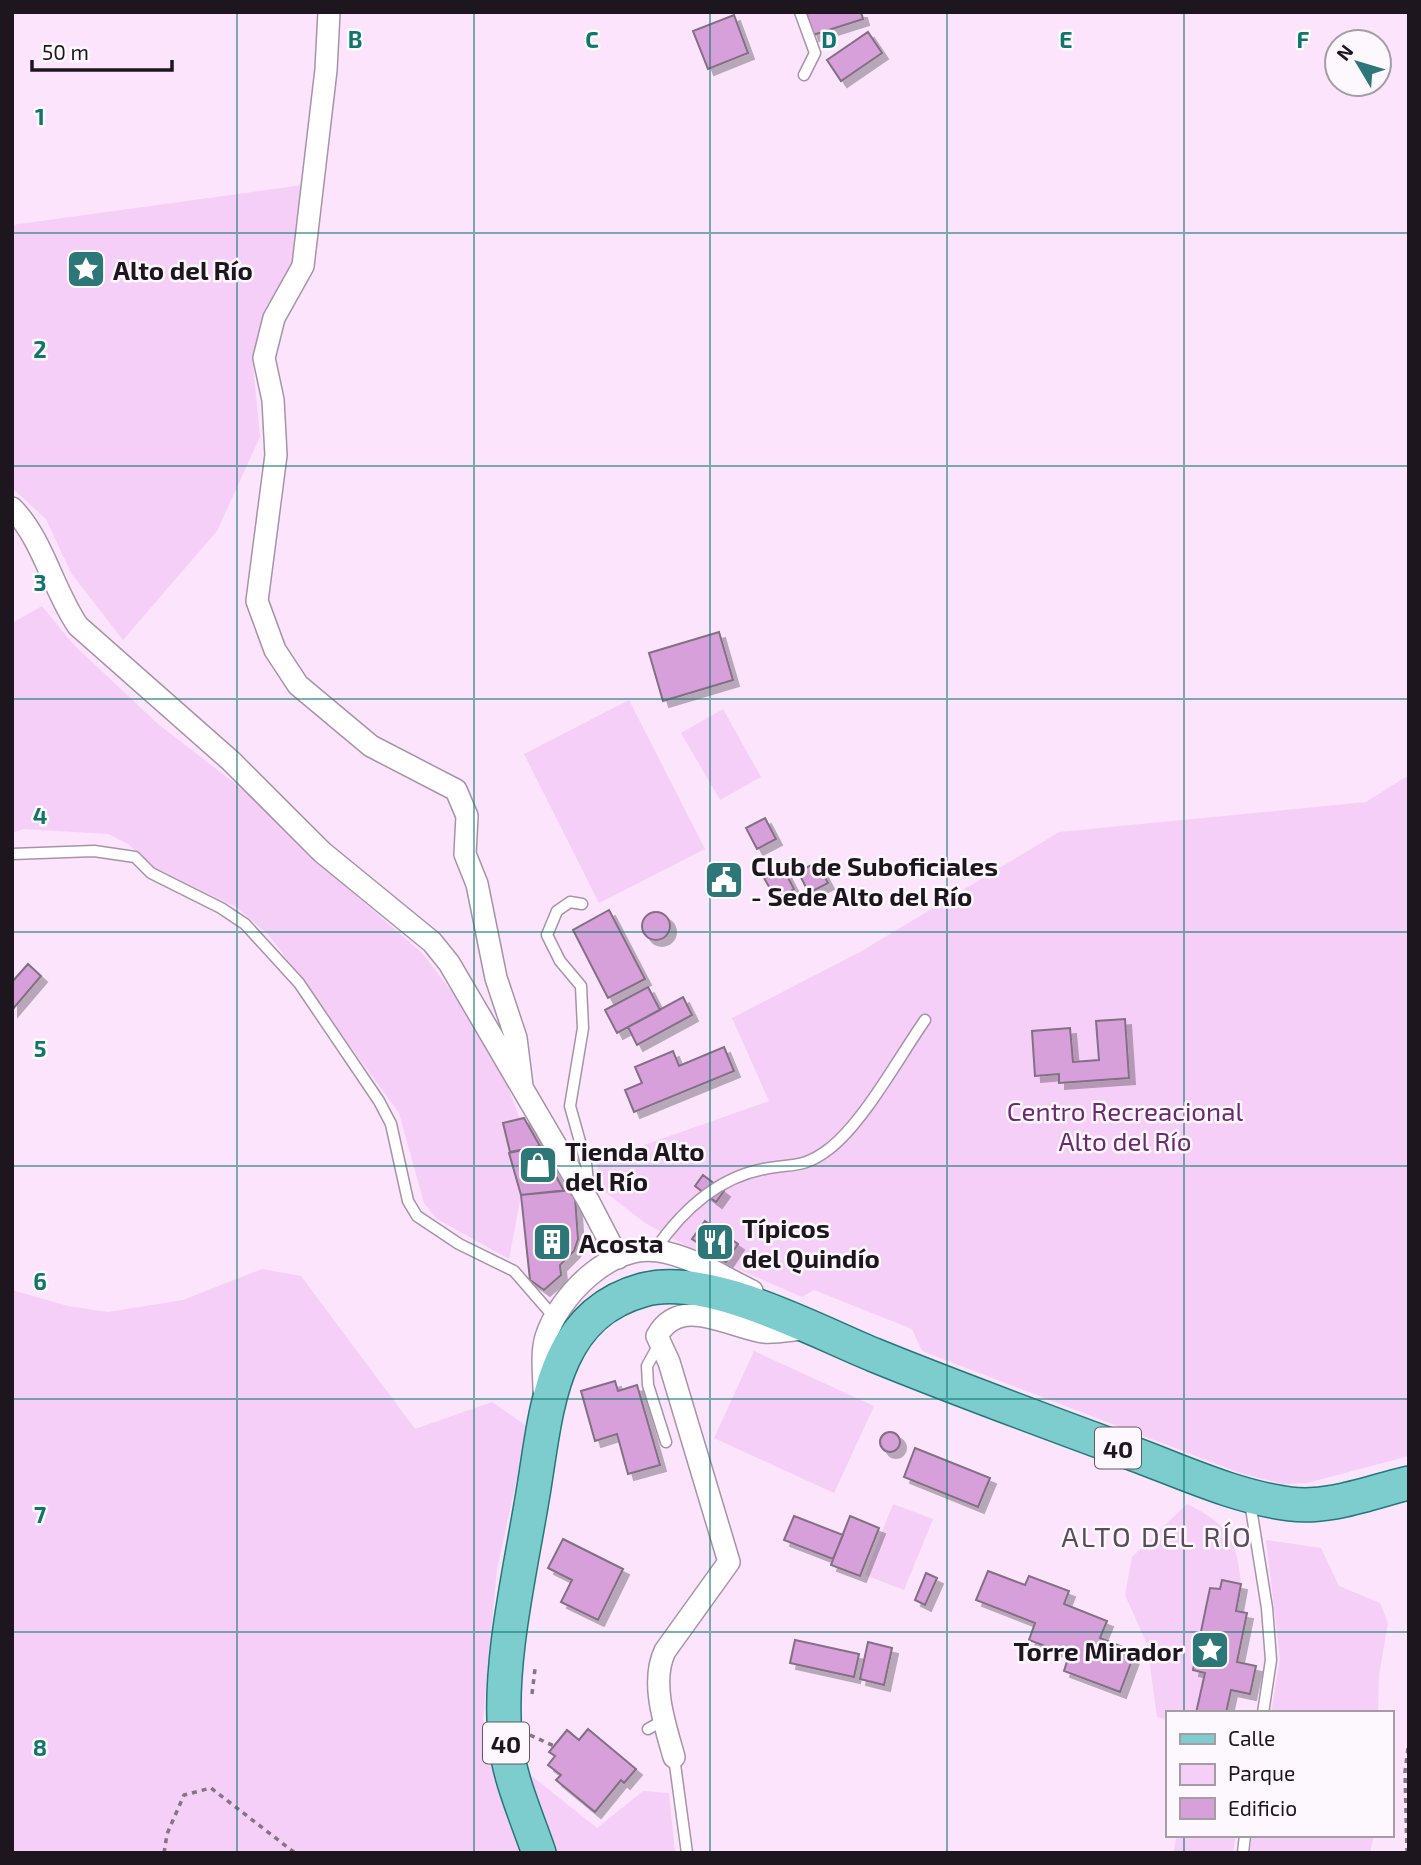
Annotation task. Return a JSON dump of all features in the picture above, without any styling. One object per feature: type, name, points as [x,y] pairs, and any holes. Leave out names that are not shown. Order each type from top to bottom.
[{"type":"main road","name":"40","points":[[539,1853],[513,1777],[505,1737],[505,1696],[512,1629],[545,1424],[559,1362],[572,1342],[587,1323],[605,1308],[643,1290],[661,1287],[704,1289],[947,1384],[1249,1496],[1316,1506],[1409,1483]]},
{"type":"street","points":[[329,12],[326,70],[303,266],[274,318],[264,358],[273,400],[276,455],[257,601],[275,650],[298,685],[371,746],[456,790],[467,816],[465,854],[477,884],[496,978],[516,1038],[522,1086]]},
{"type":"street","points":[[12,508],[24,520],[65,607],[78,626],[231,761],[322,852],[432,943],[460,981],[589,1202],[618,1258]]},
{"type":"street","points":[[545,1424],[545,1340],[554,1317],[580,1282],[618,1258],[655,1250],[696,1264],[947,1384]]},
{"type":"street","points":[[674,1757],[656,1724],[658,1666],[665,1651],[729,1562],[669,1362],[657,1336],[662,1326],[681,1316],[711,1316],[764,1332],[809,1328]]},
{"type":"lane","points":[[800,12],[815,53],[804,75]]},
{"type":"lane","points":[[12,854],[94,851],[135,857],[150,873],[221,908],[245,924],[299,983],[379,1101],[391,1125],[408,1201],[417,1216],[459,1244],[514,1271],[554,1317]]},
{"type":"lane","points":[[582,904],[570,902],[557,911],[547,935],[560,961],[581,986],[583,1028],[570,1106],[586,1163],[589,1202]]},
{"type":"lane","points":[[655,1250],[711,1189],[764,1169],[789,1168],[828,1149],[860,1115],[925,1020]]},
{"type":"lane","points":[[659,1344],[647,1366],[648,1385],[666,1442]]},
{"type":"lane","points":[[1249,1496],[1267,1608],[1271,1660],[1263,1711]]},
{"type":"lane","points":[[674,1757],[687,1853]]},
{"type":"path","points":[[1406,1853],[1405,1772],[1409,1740]]},
{"type":"path","points":[[164,1853],[167,1833],[184,1795],[211,1788],[295,1853]]},
{"type":"green space","points":[[303,185],[298,259],[265,308],[253,365],[260,437],[217,531],[123,640],[71,573],[46,519],[12,488],[12,225]]},
{"type":"green space","points":[[42,606],[73,644],[158,724],[246,792],[352,892],[422,953],[470,1015],[507,1085],[520,1119],[503,1124],[521,1195],[509,1259],[437,1219],[424,1203],[399,1113],[269,935],[236,907],[155,868],[128,844],[108,834],[24,829],[12,833],[12,623]]},
{"type":"green space","points":[[629,700],[705,849],[599,903],[524,754]]},
{"type":"green space","points":[[723,709],[761,777],[720,800],[681,733]]},
{"type":"green space","name":"Centro Recreacional Alto del Río","points":[[1409,775],[1409,1456],[1307,1483],[1283,1484],[1240,1473],[922,1351],[912,1329],[814,1290],[802,1297],[692,1249],[645,1223],[605,1192],[596,1162],[769,1101],[732,1018],[860,952],[1059,832],[1366,802]]},
{"type":"green space","points":[[262,1269],[301,1276],[415,1429],[492,1402],[528,1427],[497,1569],[483,1719],[522,1853],[12,1853],[12,1290],[68,1306],[108,1312],[183,1300]]},
{"type":"green space","points":[[754,1351],[874,1406],[834,1493],[714,1438]]},
{"type":"green space","points":[[893,1504],[933,1519],[904,1590],[865,1575]]},
{"type":"green space","points":[[1187,1504],[1212,1518],[1233,1544],[1241,1584],[1222,1580],[1220,1589],[1210,1588],[1193,1670],[1205,1673],[1196,1711],[1166,1711],[1166,1720],[1157,1717],[1147,1644],[1125,1595],[1132,1557]]},
{"type":"green space","points":[[1266,1540],[1321,1548],[1339,1586],[1380,1603],[1388,1623],[1379,1675],[1378,1711],[1271,1711],[1280,1659]]},
{"type":"green space","points":[[528,1773],[597,1828],[643,1791],[669,1793],[675,1853],[561,1853],[551,1848]]},
{"type":"green space","points":[[1177,1837],[1236,1837],[1233,1853],[1173,1853]]},
{"type":"green space","points":[[1252,1837],[1374,1837],[1370,1853],[1250,1853]]},
{"type":"building","points":[[806,12],[861,12],[863,19],[813,35]]},
{"type":"building","points":[[734,15],[748,53],[708,69],[693,31]]},
{"type":"building","points":[[868,32],[882,53],[841,81],[827,60]]},
{"type":"building","points":[[719,632],[733,680],[663,701],[649,653]]},
{"type":"building","points":[[765,818],[776,839],[757,849],[746,828]]},
{"type":"building","points":[[817,862],[828,883],[809,893],[798,872]]},
{"type":"building","points":[[783,868],[794,889],[776,899],[764,878]]},
{"type":"building","points":[[609,910],[645,979],[608,998],[573,930]]},
{"type":"building","points":[[656,912],[666,916],[670,926],[666,936],[656,940],[646,936],[642,926],[646,916]]},
{"type":"building","points":[[28,964],[41,976],[12,1010],[12,982]]},
{"type":"building","points":[[648,987],[660,1010],[617,1033],[605,1010]]},
{"type":"building","points":[[683,997],[692,1015],[637,1045],[628,1027]]},
{"type":"building","points":[[1125,1019],[1129,1078],[1059,1083],[1059,1074],[1035,1076],[1032,1031],[1070,1028],[1073,1062],[1099,1060],[1096,1021]]},
{"type":"building","points":[[724,1047],[734,1071],[634,1112],[625,1090],[642,1083],[635,1067],[673,1051],[679,1066]]},
{"type":"building","points":[[524,1118],[540,1146],[510,1152],[503,1123]]},
{"type":"building","points":[[540,1146],[564,1191],[521,1195],[509,1153]]},
{"type":"building","points":[[703,1175],[724,1191],[716,1202],[695,1186]]},
{"type":"building","name":"Acosta","points":[[567,1190],[575,1197],[578,1239],[574,1251],[560,1265],[561,1275],[544,1290],[530,1280],[521,1195]]},
{"type":"building","name":"Típicos del Quindío","points":[[705,1221],[738,1244],[726,1262],[692,1239]]},
{"type":"building","points":[[615,1381],[618,1391],[637,1385],[660,1465],[628,1474],[617,1434],[595,1441],[581,1391]]},
{"type":"building","points":[[890,1432],[897,1435],[900,1442],[897,1449],[890,1452],[883,1449],[880,1442],[883,1435]]},
{"type":"building","points":[[915,1448],[990,1478],[978,1507],[904,1477]]},
{"type":"building","points":[[794,1516],[843,1535],[833,1559],[784,1540]]},
{"type":"building","points":[[850,1516],[879,1528],[860,1576],[831,1565]]},
{"type":"building","points":[[563,1539],[623,1569],[598,1620],[561,1602],[572,1580],[548,1568]]},
{"type":"building","points":[[988,1571],[1025,1585],[1029,1576],[1069,1591],[1064,1604],[1107,1621],[1100,1638],[1135,1652],[1120,1692],[1064,1671],[1069,1655],[1029,1640],[1035,1623],[976,1600]]},
{"type":"building","points":[[926,1573],[937,1578],[925,1605],[915,1600]]},
{"type":"building","points":[[1222,1580],[1241,1584],[1236,1611],[1247,1613],[1237,1662],[1256,1666],[1250,1694],[1231,1690],[1226,1711],[1196,1711],[1205,1673],[1193,1670],[1210,1588],[1220,1589]]},
{"type":"building","points":[[795,1640],[859,1654],[854,1677],[790,1663]]},
{"type":"building","points":[[868,1642],[892,1648],[884,1685],[860,1679]]},
{"type":"building","points":[[588,1729],[636,1769],[624,1783],[621,1780],[595,1812],[556,1780],[561,1775],[548,1765],[555,1756],[549,1752],[567,1730],[579,1740]]},
{"type":"place","name":"Alto del Río","points":[[86,269]]},
{"type":"place","name":"Club de Suboficiales - Sede Alto del Río","points":[[724,880]]},
{"type":"place","name":"Tienda Alto del Río","points":[[538,1165]]},
{"type":"place","name":"Acosta","points":[[552,1242]]},
{"type":"place","name":"Típicos del Quindío","points":[[715,1242]]},
{"type":"place","name":"Torre Mirador","points":[[1210,1650]]},
{"type":"district","name":"ALTO DEL RÍO","points":[[1157,1536]]}]
